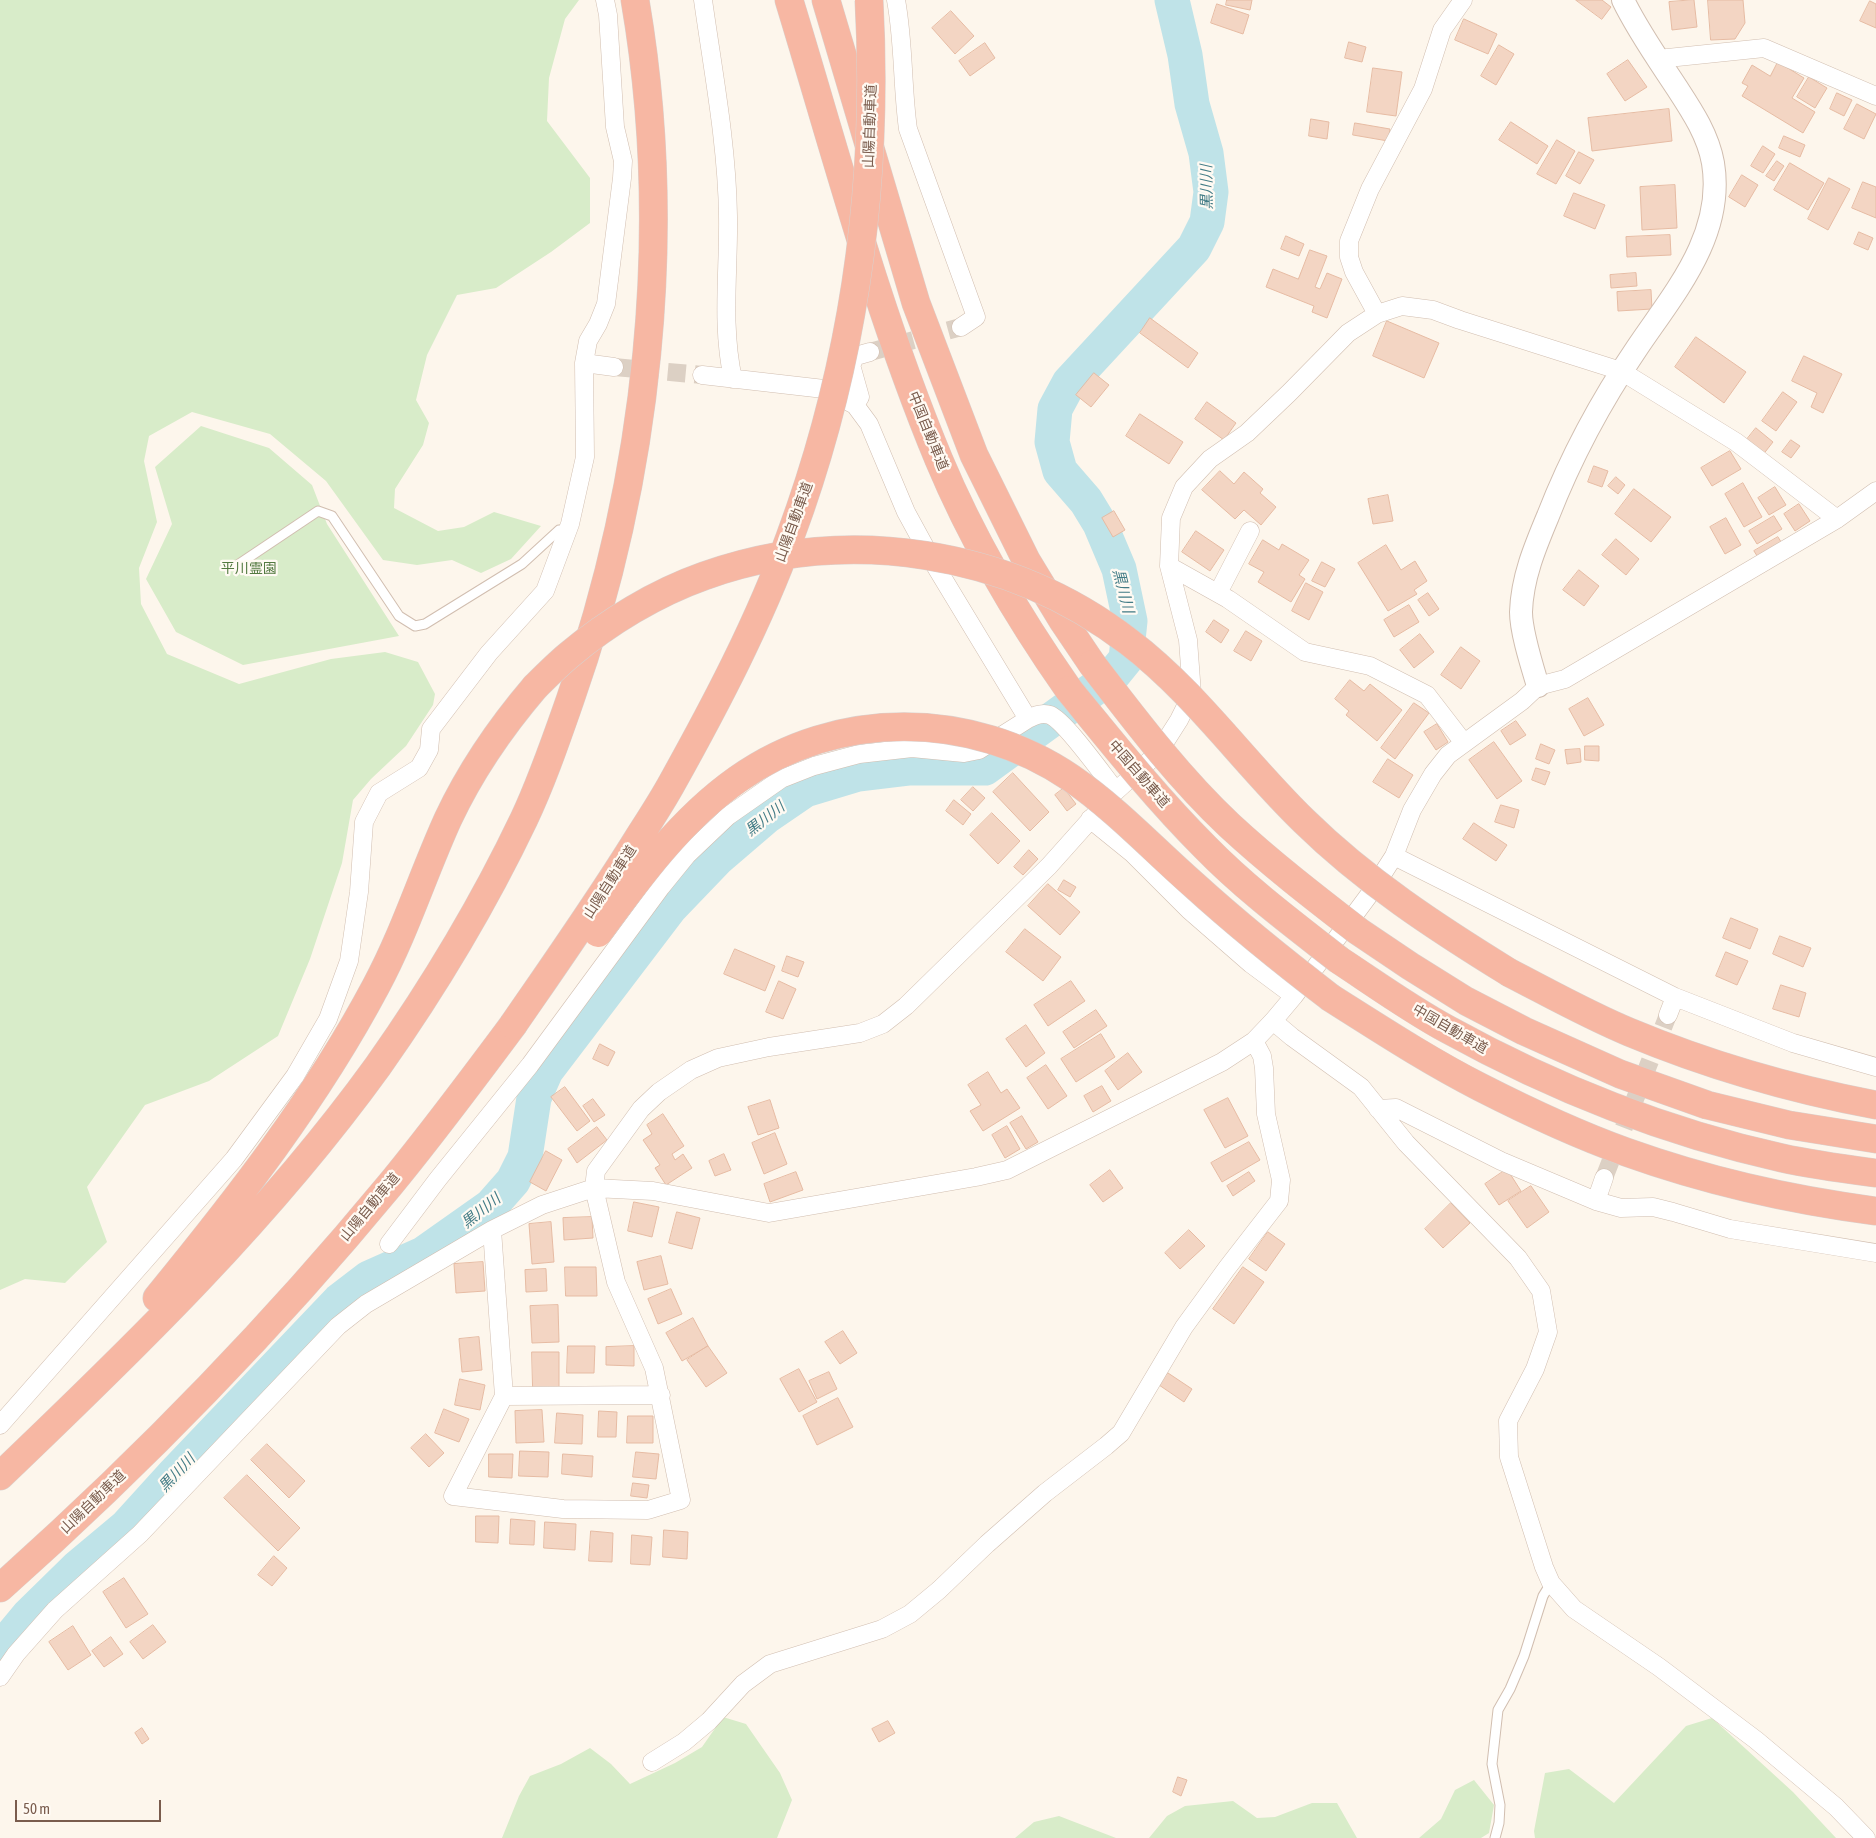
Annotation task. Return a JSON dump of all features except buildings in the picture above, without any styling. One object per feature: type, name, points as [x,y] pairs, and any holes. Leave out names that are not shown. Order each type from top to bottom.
[{"type":"highway","points":[[0,1476],[161,1318],[304,1162],[378,1065],[454,949],[526,815],[555,745],[588,649],[606,582],[639,422],[648,348],[652,262],[652,182],[649,117],[635,0]]},
{"type":"highway","name":"中国自動車道","points":[[789,0],[877,291],[939,461],[973,532],[1041,650],[1069,690],[1158,797],[1206,848],[1256,894],[1339,960],[1446,1029],[1518,1066],[1613,1107],[1697,1136],[1782,1158],[1876,1173]]},
{"type":"highway","points":[[826,0],[916,303],[974,455],[1026,560],[1063,621],[1092,664],[1149,738],[1186,782],[1229,825],[1283,873],[1358,931],[1466,1001],[1524,1031],[1620,1074],[1707,1105],[1789,1125],[1876,1139]]},
{"type":"highway","name":"山陽自動車道","points":[[0,1588],[47,1547],[220,1376],[304,1284],[388,1186],[452,1107],[513,1025],[599,902],[671,785],[737,659],[765,599],[790,537],[827,417],[849,321],[859,265],[867,196],[872,57],[868,0]]},
{"type":"highway","points":[[0,1472],[157,1299],[225,1215],[283,1137],[349,1036],[377,984],[401,934],[448,819],[476,766],[504,723],[535,687],[569,655],[607,627],[652,600],[703,577],[751,562],[816,551],[868,549],[925,554],[975,565],[1028,583],[1079,609],[1129,642],[1176,683],[1304,822],[1345,858],[1387,892],[1510,973],[1576,1008],[1681,1053],[1787,1085],[1876,1105]]},
{"type":"highway","points":[[513,1025],[564,981],[641,876],[673,838],[703,807],[738,779],[774,757],[812,741],[850,731],[892,726],[935,728],[975,735],[1012,748],[1069,777],[1097,797],[1144,837],[1192,884],[1234,920],[1331,998],[1418,1052],[1480,1087],[1556,1123],[1625,1152],[1697,1175],[1765,1192],[1830,1205],[1876,1211]]},
{"type":"street","points":[[0,1425],[234,1159],[296,1076],[328,1019],[349,961],[359,892],[364,822],[379,793],[419,768],[429,750],[431,730],[436,723],[489,653],[546,591],[567,531],[586,457],[584,363],[588,341],[598,324],[606,304],[622,178],[622,161],[615,127],[608,15],[605,0]]},
{"type":"street","points":[[703,0],[723,145],[728,214],[727,335],[733,379]]},
{"type":"street","points":[[896,0],[900,18],[908,129],[976,316],[961,326]]},
{"type":"street","points":[[1377,314],[1349,258],[1349,241],[1370,189],[1423,89],[1442,30],[1463,0]]},
{"type":"street","points":[[1538,686],[1529,658],[1521,613],[1525,577],[1563,479],[1585,434],[1621,371],[1692,268],[1710,222],[1714,191],[1713,163],[1705,135],[1692,111],[1636,26],[1623,0]]},
{"type":"street","points":[[1658,59],[1764,48],[1876,96]]},
{"type":"street","points":[[492,1230],[504,1396],[453,1496],[563,1509],[648,1510],[681,1500],[654,1368],[616,1282],[594,1188],[596,1172],[641,1109],[659,1092],[691,1070],[718,1058],[769,1047],[860,1033],[883,1024],[906,1006],[1035,880],[1116,791],[1158,753],[1179,720],[1192,694],[1188,640],[1169,566],[1171,518],[1184,487],[1210,459],[1247,433],[1261,420],[1348,333],[1377,314],[1402,306],[1433,310],[1621,371],[1736,442],[1838,520]]},
{"type":"street","points":[[856,405],[860,397],[851,365],[856,356],[870,352]]},
{"type":"street","points":[[584,363],[614,367]]},
{"type":"street","points":[[702,375],[824,389],[856,405],[869,424],[906,512],[936,567],[1028,719]]},
{"type":"street","points":[[0,1677],[16,1654],[55,1610],[140,1534],[338,1326],[366,1304],[492,1230],[542,1204],[594,1188],[653,1191],[769,1213],[984,1175],[1007,1170],[1222,1062],[1254,1041],[1273,1021],[1294,996],[1369,895],[1394,856],[1412,810],[1433,774],[1448,754],[1522,701],[1538,686],[1565,679],[1838,520],[1876,491]]},
{"type":"street","points":[[1218,593],[1250,531]]},
{"type":"street","points":[[1169,566],[1218,593],[1305,652],[1370,666],[1427,695],[1464,742]]},
{"type":"street","points":[[389,1244],[438,1179],[530,1065],[661,887],[687,855],[728,816],[781,779],[814,766],[859,754],[912,748],[964,753],[979,750],[1038,714],[1049,715],[1063,725],[1116,791]]},
{"type":"street","points":[[1090,820],[1132,853],[1189,910],[1251,964],[1294,996]]},
{"type":"street","points":[[1394,856],[1675,997],[1793,1043],[1876,1068]]},
{"type":"street","points":[[1668,1015],[1675,997]]},
{"type":"street","points":[[1273,1021],[1360,1087],[1406,1143],[1518,1258],[1541,1291],[1548,1332],[1535,1369],[1508,1421],[1509,1457],[1544,1567],[1551,1583],[1574,1609],[1659,1667],[1756,1740],[1836,1807],[1866,1838]]},
{"type":"street","points":[[652,1762],[684,1742],[709,1721],[743,1684],[770,1664],[882,1629],[910,1614],[1045,1493],[1106,1446],[1121,1432],[1184,1327],[1279,1201],[1281,1180],[1266,1114],[1264,1068],[1262,1056],[1254,1041]]},
{"type":"street","points":[[1378,1109],[1396,1108],[1501,1161],[1596,1201],[1620,1208],[1653,1207],[1730,1229],[1876,1253]]},
{"type":"street","points":[[1596,1201],[1604,1178]]},
{"type":"street","points":[[504,1396],[661,1395]]},
{"type":"lane","points":[[236,566],[312,514],[318,511],[325,513],[332,516],[399,616],[415,626],[425,624],[522,564],[559,530],[567,531]]},
{"type":"lane","points":[[1495,1838],[1499,1823],[1500,1805],[1492,1764],[1498,1710],[1524,1656],[1544,1596],[1551,1583]]},
{"type":"green space","points":[[0,0],[579,0],[565,19],[549,78],[547,121],[590,178],[590,223],[551,252],[496,288],[457,295],[427,355],[416,400],[429,423],[423,445],[395,489],[394,508],[438,531],[464,527],[494,512],[541,526],[511,559],[481,573],[452,560],[417,565],[383,560],[326,481],[270,434],[192,412],[149,436],[144,461],[157,522],[139,568],[141,604],[167,654],[239,684],[331,659],[385,652],[418,662],[435,694],[433,705],[406,746],[371,779],[353,800],[342,863],[310,959],[278,1036],[209,1081],[145,1105],[87,1187],[107,1242],[65,1283],[25,1279],[0,1290]]},
{"type":"green space","name":"平川霊園","points":[[201,426],[269,448],[312,485],[327,524],[399,636],[243,665],[176,632],[146,579],[172,524],[155,467]]},
{"type":"green space","points":[[723,1717],[746,1724],[780,1773],[792,1800],[777,1838],[502,1838],[519,1796],[530,1776],[561,1764],[590,1748],[611,1764],[630,1784],[675,1763],[702,1747]]},
{"type":"green space","points":[[1712,1718],[1793,1792],[1836,1838],[1535,1838],[1534,1831],[1545,1773],[1569,1769],[1614,1803],[1686,1726]]},
{"type":"green space","points":[[1474,1780],[1494,1805],[1489,1833],[1481,1838],[1419,1838],[1441,1819],[1455,1790]]},
{"type":"green space","points":[[1233,1801],[1257,1818],[1275,1817],[1312,1803],[1337,1803],[1357,1838],[1149,1838],[1167,1816],[1185,1806]]},
{"type":"green space","points":[[1059,1816],[1116,1838],[1015,1838],[1034,1822]]},
{"type":"waterway","name":"黒川川","points":[[0,1650],[28,1616],[77,1568],[126,1527],[339,1301],[369,1278],[423,1254],[491,1206],[513,1181],[525,1157],[534,1098],[546,1071],[670,908],[718,858],[767,816],[805,790],[858,774],[908,768],[985,768],[1113,675],[1126,659],[1130,621],[1119,569],[1100,524],[1086,501],[1060,471],[1052,442],[1055,409],[1069,383],[1194,248],[1207,222],[1211,192],[1206,153],[1192,104],[1185,55],[1172,0]]},
{"type":"tunnel","points":[[870,352],[961,327]]},
{"type":"tunnel","points":[[614,367],[702,375]]},
{"type":"tunnel","points":[[1604,1178],[1668,1015]]}]
